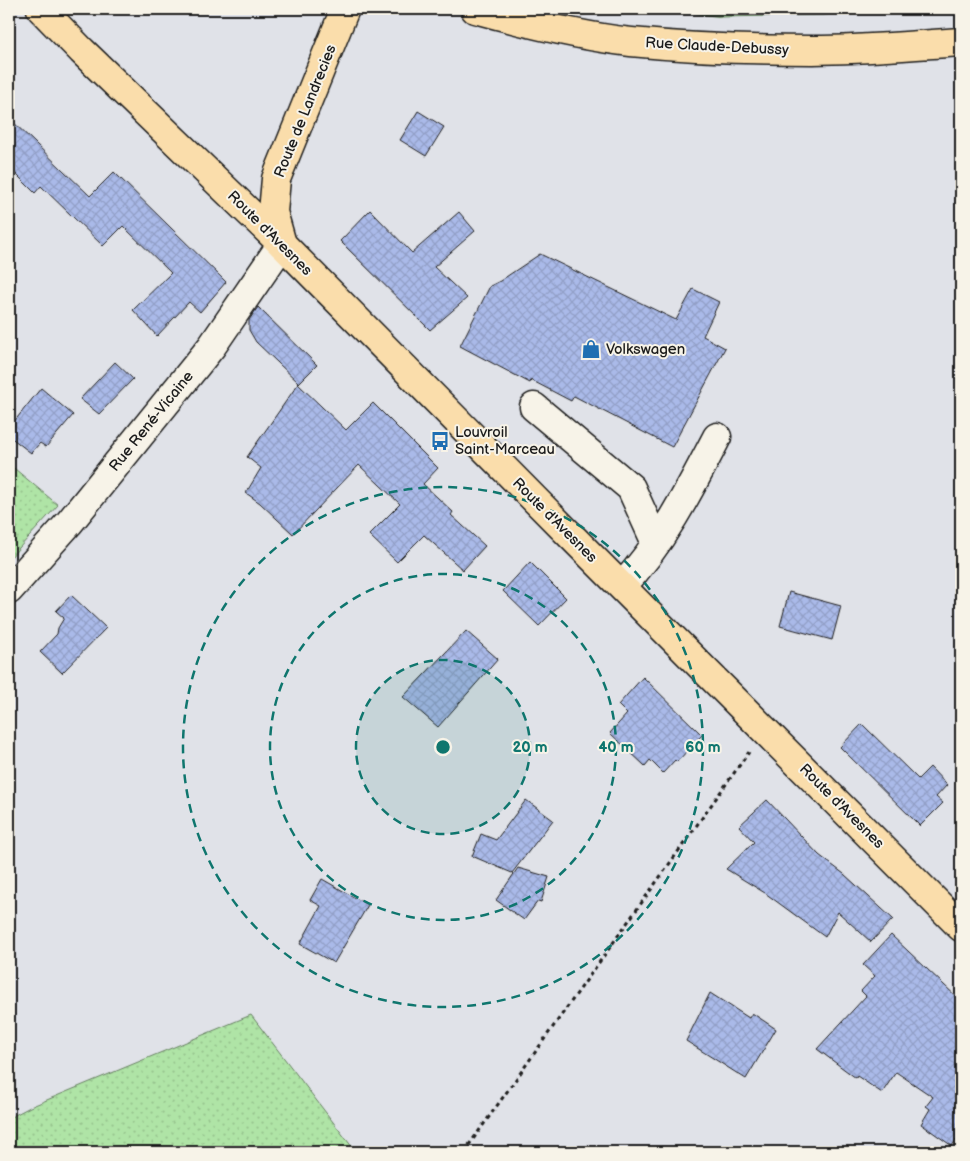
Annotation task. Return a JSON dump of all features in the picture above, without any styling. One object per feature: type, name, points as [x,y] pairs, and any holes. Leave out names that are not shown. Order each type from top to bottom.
[{"type":"main road","name":"Route d'Avesnes","points":[[41,9],[282,244],[961,927]]},
{"type":"main road","name":"Route de Landrecies","points":[[282,244],[273,212],[276,179],[346,9]]},
{"type":"main road","name":"Rue Claude-Debussy","points":[[475,9],[506,18],[630,42],[714,48],[815,50],[961,42]]},
{"type":"street","name":"Rue René-Vicaine","points":[[9,590],[70,523],[212,346],[282,244]]},
{"type":"street","points":[[534,407],[631,488],[656,543]]},
{"type":"street","points":[[622,586],[636,571],[667,527],[717,437]]},
{"type":"path","points":[[464,1152],[765,729]]},
{"type":"green space","points":[[661,9],[893,9],[823,15],[722,17]]},
{"type":"green space","points":[[9,464],[58,505],[9,559]]},
{"type":"green space","points":[[251,1015],[356,1152],[9,1152],[9,1118],[30,1107]]},
{"type":"building","points":[[418,111],[444,127],[426,156],[400,140]]},
{"type":"building","points":[[9,118],[90,196],[114,172],[226,282],[200,312],[189,302],[157,336],[133,310],[171,273],[123,226],[103,246],[41,186],[35,193],[9,167]]},
{"type":"building","points":[[370,210],[412,253],[459,212],[475,231],[434,267],[467,298],[430,330],[340,241]]},
{"type":"building","name":"Volkswagen","points":[[540,254],[676,320],[693,289],[719,302],[703,336],[725,348],[672,447],[574,396],[571,401],[531,380],[530,383],[460,346],[490,286]]},
{"type":"building","points":[[258,307],[317,365],[299,383],[256,342],[249,330],[249,320]]},
{"type":"building","points":[[115,362],[133,379],[99,414],[80,399]]},
{"type":"building","points":[[298,384],[346,430],[373,403],[438,468],[423,484],[453,512],[451,515],[485,546],[463,570],[424,535],[397,562],[369,535],[400,504],[359,465],[293,534],[260,503],[246,493],[261,468],[247,457]]},
{"type":"building","points":[[41,388],[73,415],[46,447],[40,443],[31,453],[9,436],[9,428]]},
{"type":"building","points":[[530,562],[566,598],[539,626],[503,591]]},
{"type":"building","points":[[789,592],[841,606],[832,640],[780,626]]},
{"type":"building","points":[[71,595],[106,628],[62,673],[40,652],[57,634],[64,618],[56,611]]},
{"type":"building","points":[[466,631],[498,659],[438,727],[403,697]]},
{"type":"building","points":[[643,677],[702,735],[677,762],[675,760],[663,773],[650,760],[645,766],[610,733],[627,714],[618,705]]},
{"type":"building","points":[[862,724],[918,779],[930,767],[947,785],[936,797],[943,803],[920,826],[840,747]]},
{"type":"building","points":[[526,800],[553,820],[512,873],[472,856],[481,834],[496,840]]},
{"type":"building","points":[[767,800],[819,855],[844,874],[893,919],[871,942],[838,912],[825,937],[765,893],[726,869],[754,842],[739,826]]},
{"type":"building","points":[[518,868],[549,877],[541,902],[538,901],[524,920],[496,900]]},
{"type":"building","points":[[322,879],[368,905],[334,963],[300,944],[321,906],[310,900]]},
{"type":"building","points":[[891,935],[961,1001],[961,1133],[952,1146],[921,1124],[930,1109],[926,1106],[933,1097],[896,1072],[882,1093],[857,1076],[856,1078],[817,1049],[866,996],[861,991],[875,976],[863,965]]},
{"type":"building","points":[[710,993],[749,1018],[752,1013],[776,1029],[746,1079],[686,1041]]},
{"type":"place","name":"Volkswagen","points":[[591,349]]},
{"type":"place","name":"Louvroil Saint-Marceau","points":[[440,441]]}]
